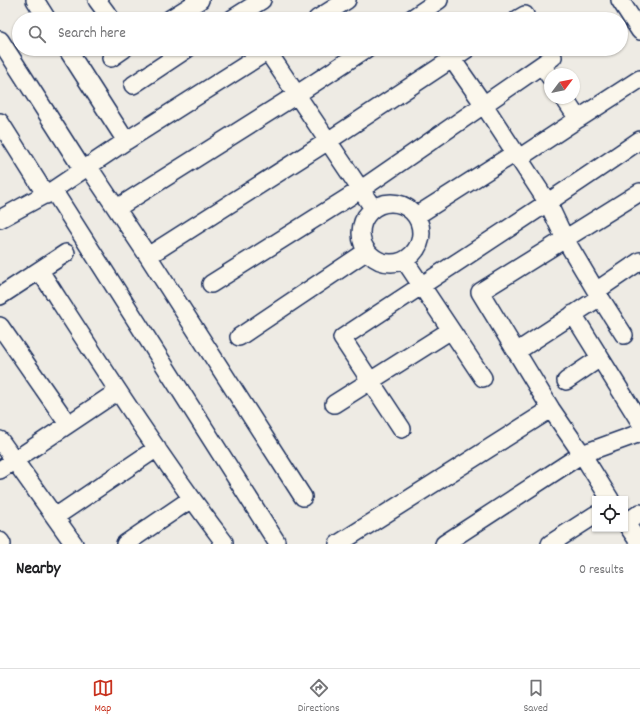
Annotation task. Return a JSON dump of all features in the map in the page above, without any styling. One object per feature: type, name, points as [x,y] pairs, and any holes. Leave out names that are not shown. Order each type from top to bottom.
[{"type":"street","points":[[35,0],[43,12]]},
{"type":"street","points":[[98,0],[106,12]]},
{"type":"street","points":[[181,12],[200,0]]},
{"type":"street","points":[[240,12],[262,0]]},
{"type":"street","points":[[328,12],[347,0]]},
{"type":"street","points":[[425,12],[439,0]]},
{"type":"street","points":[[620,0],[628,12]]},
{"type":"street","points":[[628,12],[640,31]]},
{"type":"street","points":[[0,40],[85,168],[117,208],[303,497]]},
{"type":"street","points":[[71,56],[126,141]]},
{"type":"street","points":[[133,85],[176,56]]},
{"type":"street","points":[[1,216],[50,192],[126,141],[259,56]]},
{"type":"street","points":[[272,56],[296,95],[373,208]]},
{"type":"street","points":[[117,208],[355,56]]},
{"type":"street","points":[[148,256],[328,141],[445,56]]},
{"type":"street","points":[[449,56],[484,105],[548,203],[565,239],[624,335]]},
{"type":"street","points":[[211,284],[360,190],[484,105],[548,66]]},
{"type":"street","points":[[416,216],[578,119],[640,79]]},
{"type":"street","points":[[568,104],[578,119]]},
{"type":"street","points":[[0,122],[50,192],[276,541]]},
{"type":"street","points":[[402,429],[342,338],[548,203],[640,140]]},
{"type":"street","points":[[608,496],[582,454],[551,409],[480,292],[640,192]]},
{"type":"street","points":[[392,203],[401,204],[410,209],[421,225],[422,236],[420,246],[414,255],[397,264],[388,264],[372,258],[362,243],[361,233],[362,224],[373,208],[382,204],[392,203]]},
{"type":"street","points":[[239,337],[367,252]]},
{"type":"street","points":[[0,296],[66,253]]},
{"type":"street","points":[[405,261],[483,378]]},
{"type":"street","points":[[516,352],[573,314],[640,261]]},
{"type":"street","points":[[40,271],[118,391],[191,498],[224,542],[221,544]]},
{"type":"street","points":[[573,314],[640,422]]},
{"type":"street","points":[[0,326],[68,424]]},
{"type":"street","points":[[334,404],[451,330]]},
{"type":"street","points":[[566,381],[600,358]]},
{"type":"street","points":[[7,465],[118,391]]},
{"type":"street","points":[[338,544],[551,409]]},
{"type":"street","points":[[444,544],[582,454],[640,433]]},
{"type":"street","points":[[0,440],[7,465],[55,517],[74,544]]},
{"type":"street","points":[[55,517],[157,448]]},
{"type":"street","points":[[125,544],[191,498]]},
{"type":"street","points":[[628,520],[640,513]]},
{"type":"street","points":[[550,544],[592,517]]},
{"type":"street","points":[[628,526],[640,544]]}]
